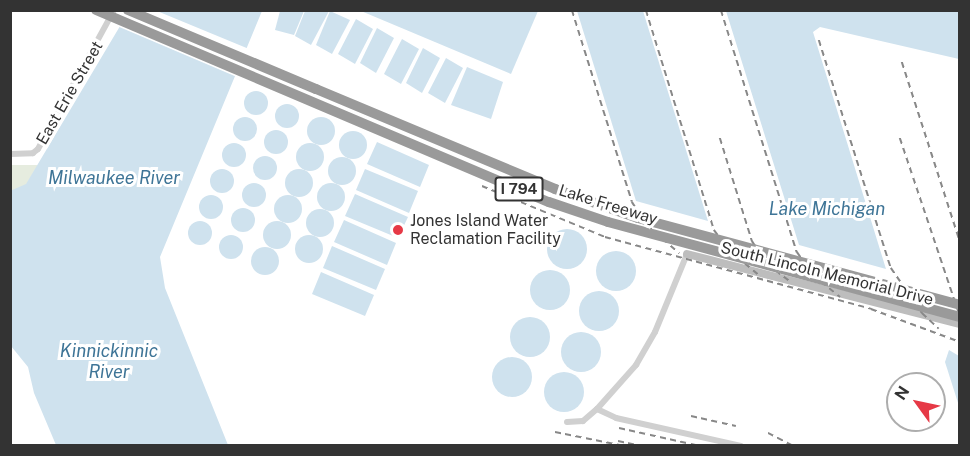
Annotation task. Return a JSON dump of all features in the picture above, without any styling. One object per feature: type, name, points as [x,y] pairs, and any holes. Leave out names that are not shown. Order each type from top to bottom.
[{"type":"highway","name":"Lake Freeway","points":[[96,10],[549,202],[608,222],[960,317]]},
{"type":"highway","name":"Lake Freeway","points":[[128,10],[555,189],[638,218],[960,305]]},
{"type":"street","name":"East Erie Street","points":[[10,154],[37,151],[114,10]]},
{"type":"street","name":"South Lincoln Memorial Drive","points":[[687,254],[960,324]]},
{"type":"street","points":[[567,422],[583,421],[597,409],[636,365],[655,332],[687,254]]},
{"type":"street","points":[[597,409],[616,418],[741,446]]},
{"type":"shaded area","points":[[10,165],[38,165],[26,185],[12,191]]},
{"type":"water","points":[[129,11],[262,11],[160,257],[165,288],[228,445],[56,445],[34,393],[28,367],[11,346],[10,191],[26,184]]},
{"type":"water","points":[[280,11],[304,11],[294,35],[275,30]]},
{"type":"water","points":[[305,11],[329,11],[311,45],[295,36]]},
{"type":"water","points":[[330,11],[350,20],[332,54],[316,45]]},
{"type":"water","points":[[361,11],[538,11],[511,74]]},
{"type":"water","points":[[577,11],[643,11],[708,221],[636,201]]},
{"type":"water","name":"Lake Michigan","points":[[726,11],[959,11],[959,59],[820,27],[813,32],[886,269],[799,245]]},
{"type":"water","points":[[356,19],[373,29],[355,64],[338,54]]},
{"type":"water","points":[[377,28],[394,38],[376,73],[360,63]]},
{"type":"water","points":[[402,39],[419,49],[401,84],[384,74]]},
{"type":"water","points":[[423,48],[440,58],[422,93],[406,83]]},
{"type":"water","points":[[446,58],[463,68],[445,103],[428,93]]},
{"type":"water","points":[[467,67],[503,82],[491,119],[451,105]]},
{"type":"water","points":[[256,91],[264,95],[268,103],[264,111],[256,115],[248,111],[244,103],[248,95]]},
{"type":"water","points":[[287,104],[295,108],[299,116],[295,124],[287,128],[279,124],[275,116],[279,108]]},
{"type":"water","points":[[245,117],[253,121],[257,129],[253,137],[245,141],[237,137],[233,129],[237,121]]},
{"type":"water","points":[[321,117],[331,121],[335,131],[331,141],[321,145],[311,141],[307,131],[311,121]]},
{"type":"water","points":[[276,130],[284,134],[288,142],[284,150],[276,154],[268,150],[264,142],[268,134]]},
{"type":"water","points":[[353,131],[363,135],[367,145],[363,155],[353,159],[343,155],[339,145],[343,135]]},
{"type":"water","points":[[377,142],[429,165],[420,187],[367,164]]},
{"type":"water","points":[[234,143],[242,147],[246,155],[242,163],[234,167],[226,163],[222,155],[226,147]]},
{"type":"water","points":[[310,143],[320,147],[324,157],[320,167],[310,171],[300,167],[296,157],[300,147]]},
{"type":"water","points":[[265,156],[273,160],[277,168],[273,176],[265,180],[257,176],[253,168],[257,160]]},
{"type":"water","points":[[342,157],[352,161],[356,171],[352,181],[342,185],[332,181],[328,171],[332,161]]},
{"type":"water","points":[[222,169],[230,173],[234,181],[230,189],[222,193],[214,189],[210,181],[214,173]]},
{"type":"water","points":[[299,169],[309,173],[313,183],[309,193],[299,197],[289,193],[285,183],[289,173]]},
{"type":"water","points":[[365,169],[418,191],[409,213],[356,190]]},
{"type":"water","points":[[254,183],[262,187],[266,195],[262,203],[254,207],[246,203],[242,195],[246,187]]},
{"type":"water","points":[[331,183],[341,187],[345,197],[341,207],[331,211],[321,207],[317,197],[321,187]]},
{"type":"water","points":[[355,194],[408,217],[398,238],[345,216]]},
{"type":"water","points":[[211,195],[219,199],[223,207],[219,215],[211,219],[203,215],[199,207],[203,199]]},
{"type":"water","points":[[288,195],[298,199],[302,209],[298,219],[288,223],[278,219],[274,209],[278,199]]},
{"type":"water","points":[[243,208],[251,212],[255,220],[251,228],[243,232],[235,228],[231,220],[235,212]]},
{"type":"water","points":[[320,209],[330,213],[334,223],[330,233],[320,237],[310,233],[306,223],[310,213]]},
{"type":"water","points":[[344,220],[396,243],[387,265],[334,242]]},
{"type":"water","points":[[200,221],[208,225],[212,233],[208,241],[200,245],[192,241],[188,233],[192,225]]},
{"type":"water","points":[[277,221],[287,225],[291,235],[287,245],[277,249],[267,245],[263,235],[267,225]]},
{"type":"water","points":[[567,229],[575,230],[581,235],[586,241],[586,257],[581,263],[575,268],[567,269],[559,268],[553,263],[548,257],[547,249],[548,241],[553,235],[559,230]]},
{"type":"water","points":[[231,235],[239,239],[243,247],[239,255],[231,259],[223,255],[219,247],[223,239]]},
{"type":"water","points":[[309,235],[319,239],[323,249],[319,259],[309,263],[299,259],[295,249],[299,239]]},
{"type":"water","points":[[332,246],[385,269],[376,290],[323,268]]},
{"type":"water","points":[[265,247],[275,251],[279,261],[275,271],[265,275],[255,271],[251,261],[255,251]]},
{"type":"water","points":[[616,251],[624,252],[630,257],[635,263],[635,279],[630,285],[624,290],[616,291],[608,290],[602,285],[597,279],[596,271],[597,263],[602,257],[608,252]]},
{"type":"water","points":[[550,270],[558,271],[564,276],[569,282],[569,298],[564,304],[558,309],[550,310],[542,309],[536,304],[531,298],[530,290],[531,282],[536,276],[542,271]]},
{"type":"water","points":[[321,272],[374,295],[365,316],[312,294]]},
{"type":"water","points":[[599,291],[607,292],[613,297],[618,303],[618,319],[613,325],[607,330],[599,331],[591,330],[585,325],[580,319],[579,311],[580,303],[585,297],[591,292]]},
{"type":"water","points":[[530,317],[538,318],[544,323],[549,329],[549,345],[544,351],[538,356],[530,357],[522,356],[516,351],[511,345],[510,337],[511,329],[516,323],[522,318]]},
{"type":"water","points":[[581,332],[589,333],[595,338],[600,344],[600,360],[595,366],[589,371],[581,372],[573,371],[567,366],[562,360],[561,352],[562,344],[567,338],[573,333]]},
{"type":"water","points":[[949,350],[959,356],[959,406],[945,362]]},
{"type":"water","points":[[512,357],[520,358],[526,363],[531,369],[531,385],[526,391],[520,396],[512,397],[504,396],[498,391],[493,385],[492,377],[493,369],[498,363],[504,358]]},
{"type":"water","points":[[564,372],[572,373],[578,378],[583,384],[583,400],[578,406],[572,411],[564,412],[556,411],[550,406],[545,400],[544,392],[545,384],[550,378],[556,373]]},
{"type":"pier","points":[[126,10],[157,11],[249,49],[237,77],[117,26]]},
{"type":"railway","points":[[572,10],[632,202],[647,225],[679,253]]},
{"type":"railway","points":[[646,10],[714,230],[729,250],[758,274]]},
{"type":"railway","points":[[721,10],[797,252],[813,275],[840,297]]},
{"type":"railway","points":[[819,40],[891,268],[922,313],[939,329]]},
{"type":"railway","points":[[902,62],[960,242]]},
{"type":"railway","points":[[720,138],[752,241],[767,264],[792,283]]},
{"type":"railway","points":[[900,138],[960,316]]},
{"type":"railway","points":[[482,186],[605,237],[871,309],[960,342]]},
{"type":"railway","points":[[691,416],[736,426]]},
{"type":"railway","points":[[619,428],[700,446]]},
{"type":"railway","points":[[555,432],[625,446]]},
{"type":"railway","points":[[768,433],[794,446]]},
{"type":"railway","points":[[618,441],[641,446]]},
{"type":"place","name":"Jones Island Water Reclamation Facility","points":[[398,230]]},
{"type":"water label","name":"Milwaukee River","points":[[114,178]]},
{"type":"water label","name":"Kinnickinnic River","points":[[109,362]]}]
